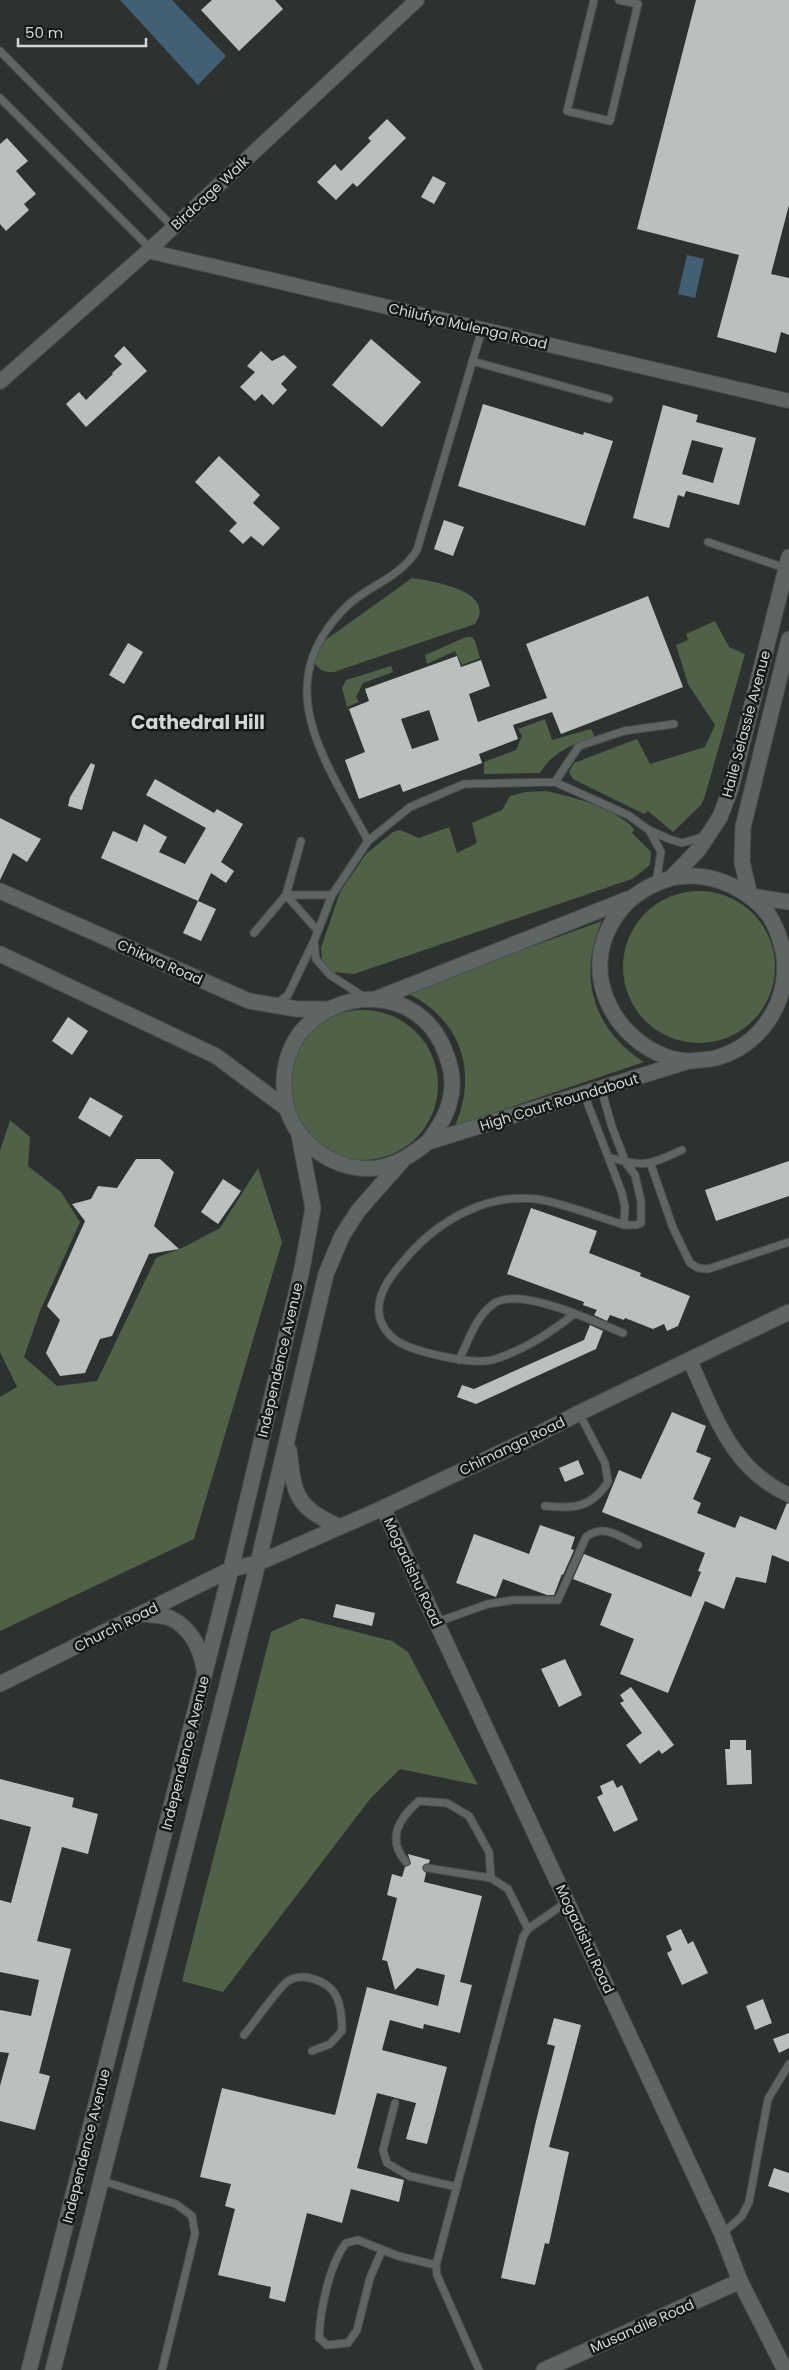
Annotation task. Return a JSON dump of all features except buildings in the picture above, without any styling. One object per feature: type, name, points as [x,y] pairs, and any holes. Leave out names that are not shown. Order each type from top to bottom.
[{"type":"main road","name":"Haile Selassie Avenue","points":[[673,876],[699,849],[720,817],[731,788],[788,565]]},
{"type":"main road","name":"Haile Selassie Avenue","points":[[750,896],[742,862],[743,827],[789,639]]},
{"type":"main road","name":"High Court Roundabout","points":[[371,998],[402,1005],[425,1020],[442,1041],[451,1067],[452,1094],[444,1120],[428,1142],[403,1160],[381,1167],[358,1168],[335,1162],[322,1154],[299,1133],[286,1108],[283,1080],[289,1052],[304,1027],[326,1009],[345,1001],[371,998],[630,898],[673,876],[694,875],[714,878],[750,896],[768,914],[780,937],[787,986],[776,1012],[761,1033],[739,1049],[715,1058],[690,1061],[428,1142]]},
{"type":"main road","name":"Chikwa Road","points":[[0,891],[249,1001],[297,1009],[326,1009]]},
{"type":"main road","points":[[750,896],[789,902]]},
{"type":"main road","name":"High Court Roundabout","points":[[630,898],[616,915],[605,934],[600,955],[600,969],[605,998],[615,1017],[630,1034],[648,1048],[668,1058],[690,1061]]},
{"type":"main road","points":[[0,954],[216,1056],[286,1108]]},
{"type":"main road","name":"Independence Avenue","points":[[29,2370],[231,1570],[302,1269],[313,1208],[299,1133]]},
{"type":"main road","name":"Independence Avenue","points":[[53,2370],[258,1564],[326,1274],[342,1236],[358,1211],[403,1160]]},
{"type":"main road","name":"Chimanga Road","points":[[231,1570],[258,1564],[383,1508],[789,1312]]},
{"type":"main road","points":[[287,1438],[293,1484],[300,1501],[315,1515],[340,1527]]},
{"type":"main road","name":"Mogadishu Road","points":[[383,1508],[722,2234],[740,2281],[785,2370]]},
{"type":"main road","name":"Church Road","points":[[0,1684],[231,1570]]},
{"type":"main road","points":[[142,1614],[168,1618],[184,1627],[195,1641],[203,1659],[205,1673]]},
{"type":"main road","name":"Musandile Road","points":[[544,2370],[740,2281]]},
{"type":"street","name":"Birdcage Walk","points":[[0,382],[149,250],[415,1]]},
{"type":"street","name":"Chilufya Mulenga Road","points":[[149,250],[482,329],[785,397]]},
{"type":"street","points":[[690,1361],[733,1450],[753,1473],[789,1495]]},
{"type":"lane","points":[[594,0],[567,111],[610,121],[638,4],[620,0]]},
{"type":"lane","points":[[0,51],[173,227]]},
{"type":"lane","points":[[0,98],[149,250]]},
{"type":"lane","points":[[368,841],[314,737],[307,703],[309,666],[317,644],[328,625],[348,605],[402,568],[417,550],[482,329]]},
{"type":"lane","points":[[472,361],[609,399]]},
{"type":"lane","points":[[708,542],[788,565]]},
{"type":"lane","points":[[555,782],[578,746],[624,731],[674,724]]},
{"type":"lane","points":[[273,1005],[288,995],[314,942],[332,895],[368,841],[410,806],[464,784],[555,782],[628,815],[649,830],[682,843],[708,835]]},
{"type":"lane","points":[[649,830],[661,852],[656,884]]},
{"type":"lane","points":[[254,934],[286,895],[301,842]]},
{"type":"lane","points":[[286,895],[332,895]]},
{"type":"lane","points":[[286,895],[318,931]]},
{"type":"lane","points":[[314,942],[316,959],[330,975],[371,998]]},
{"type":"lane","points":[[574,1314],[534,1342],[513,1352],[489,1360],[459,1360],[399,1342],[389,1335],[382,1324],[379,1313],[381,1297],[388,1281],[419,1244],[469,1210],[492,1201],[538,1200],[624,1224],[640,1224],[642,1218],[641,1201],[635,1175],[626,1163],[612,1127],[601,1088]]},
{"type":"lane","points":[[584,1094],[622,1193],[625,1207],[624,1224]]},
{"type":"lane","points":[[608,1158],[626,1163],[651,1165],[682,1150]]},
{"type":"lane","points":[[651,1165],[673,1228],[690,1263],[698,1268],[708,1269],[789,1242]]},
{"type":"lane","points":[[459,1360],[482,1314],[501,1299],[515,1298],[544,1304],[623,1333]]},
{"type":"lane","points":[[544,1506],[571,1509],[599,1496],[608,1482],[605,1462],[579,1413]]},
{"type":"lane","points":[[437,1622],[488,1604],[514,1600],[558,1600],[586,1537],[593,1531],[602,1529],[638,1546]]},
{"type":"lane","points":[[406,1862],[399,1854],[395,1833],[406,1812],[419,1801],[448,1803],[469,1816],[489,1852],[491,1878]]},
{"type":"lane","points":[[428,1868],[491,1878],[508,1890],[528,1929]]},
{"type":"lane","points":[[479,2370],[437,2275],[436,2265],[523,1937],[528,1929],[568,1901]]},
{"type":"lane","points":[[244,2035],[288,1980],[305,1976],[319,1980],[334,1990],[342,2010],[342,2031],[330,2044],[312,2051]]},
{"type":"lane","points":[[722,2234],[742,2216],[749,2202],[768,2099],[789,2064]]},
{"type":"lane","points":[[395,2103],[383,2150],[387,2163],[408,2176],[457,2187]]},
{"type":"lane","points":[[102,2180],[176,2204],[192,2216],[195,2234],[162,2370]]},
{"type":"lane","points":[[382,2250],[370,2278],[358,2330],[348,2343],[327,2345],[319,2338],[320,2318],[338,2253],[346,2243],[358,2240],[398,2256],[436,2265]]},
{"type":"green space","points":[[412,578],[447,585],[470,596],[478,603],[480,613],[475,624],[334,672],[328,672],[318,667],[314,662],[320,644]]},
{"type":"green space","points":[[715,621],[729,647],[745,654],[705,796],[701,805],[673,832],[648,811],[644,814],[573,779],[569,772],[574,763],[637,739],[650,764],[705,747],[715,725],[688,684],[676,645],[688,640],[686,634]]},
{"type":"green space","points":[[466,637],[472,637],[475,641],[480,658],[462,665],[455,651],[427,664],[425,655]]},
{"type":"green space","points":[[391,666],[393,672],[363,683],[356,697],[359,702],[347,707],[342,688],[346,680]]},
{"type":"green space","points":[[545,719],[552,740],[591,729],[595,737],[571,746],[557,754],[545,765],[540,773],[484,774],[484,762],[516,750],[522,736],[518,729]]},
{"type":"green space","points":[[546,791],[593,804],[617,815],[627,822],[634,829],[632,833],[651,852],[650,865],[632,879],[354,974],[333,972],[322,963],[321,948],[340,892],[366,854],[393,832],[400,830],[419,838],[449,827],[457,853],[477,843],[472,823],[502,810],[510,796],[525,792]]},
{"type":"green space","points":[[699,891],[714,892],[728,897],[753,913],[769,938],[774,952],[774,982],[769,996],[753,1021],[728,1037],[714,1042],[699,1043],[684,1042],[670,1037],[645,1021],[629,996],[624,982],[623,967],[624,952],[629,938],[645,913],[670,897],[684,892]]},
{"type":"green space","points":[[602,921],[591,962],[594,1000],[612,1034],[644,1062],[455,1126],[462,1105],[465,1085],[464,1066],[460,1048],[451,1031],[439,1016],[424,1003],[405,992]]},
{"type":"green space","points":[[363,1010],[378,1011],[392,1016],[405,1022],[416,1032],[426,1043],[432,1056],[437,1070],[437,1100],[432,1114],[426,1127],[416,1138],[405,1148],[392,1154],[378,1159],[363,1160],[348,1159],[334,1154],[321,1148],[310,1138],[300,1127],[294,1114],[289,1100],[288,1085],[289,1070],[294,1056],[300,1043],[310,1032],[321,1022],[334,1016],[348,1011]]},
{"type":"green space","points":[[10,1120],[30,1137],[28,1166],[61,1192],[80,1222],[40,1311],[24,1357],[57,1386],[97,1381],[156,1258],[184,1247],[220,1228],[258,1168],[282,1242],[194,1539],[0,1631],[0,1397],[17,1387],[0,1352],[0,1151]]},
{"type":"green space","points":[[302,1618],[392,1641],[408,1652],[478,1785],[400,1769],[370,1799],[223,1992],[182,1981],[271,1632]]},
{"type":"water","points":[[120,0],[172,0],[226,56],[198,85]]},
{"type":"water","points":[[687,255],[704,259],[695,298],[678,294]]},
{"type":"district","name":"Cathedral Hill","points":[[198,722]]}]
